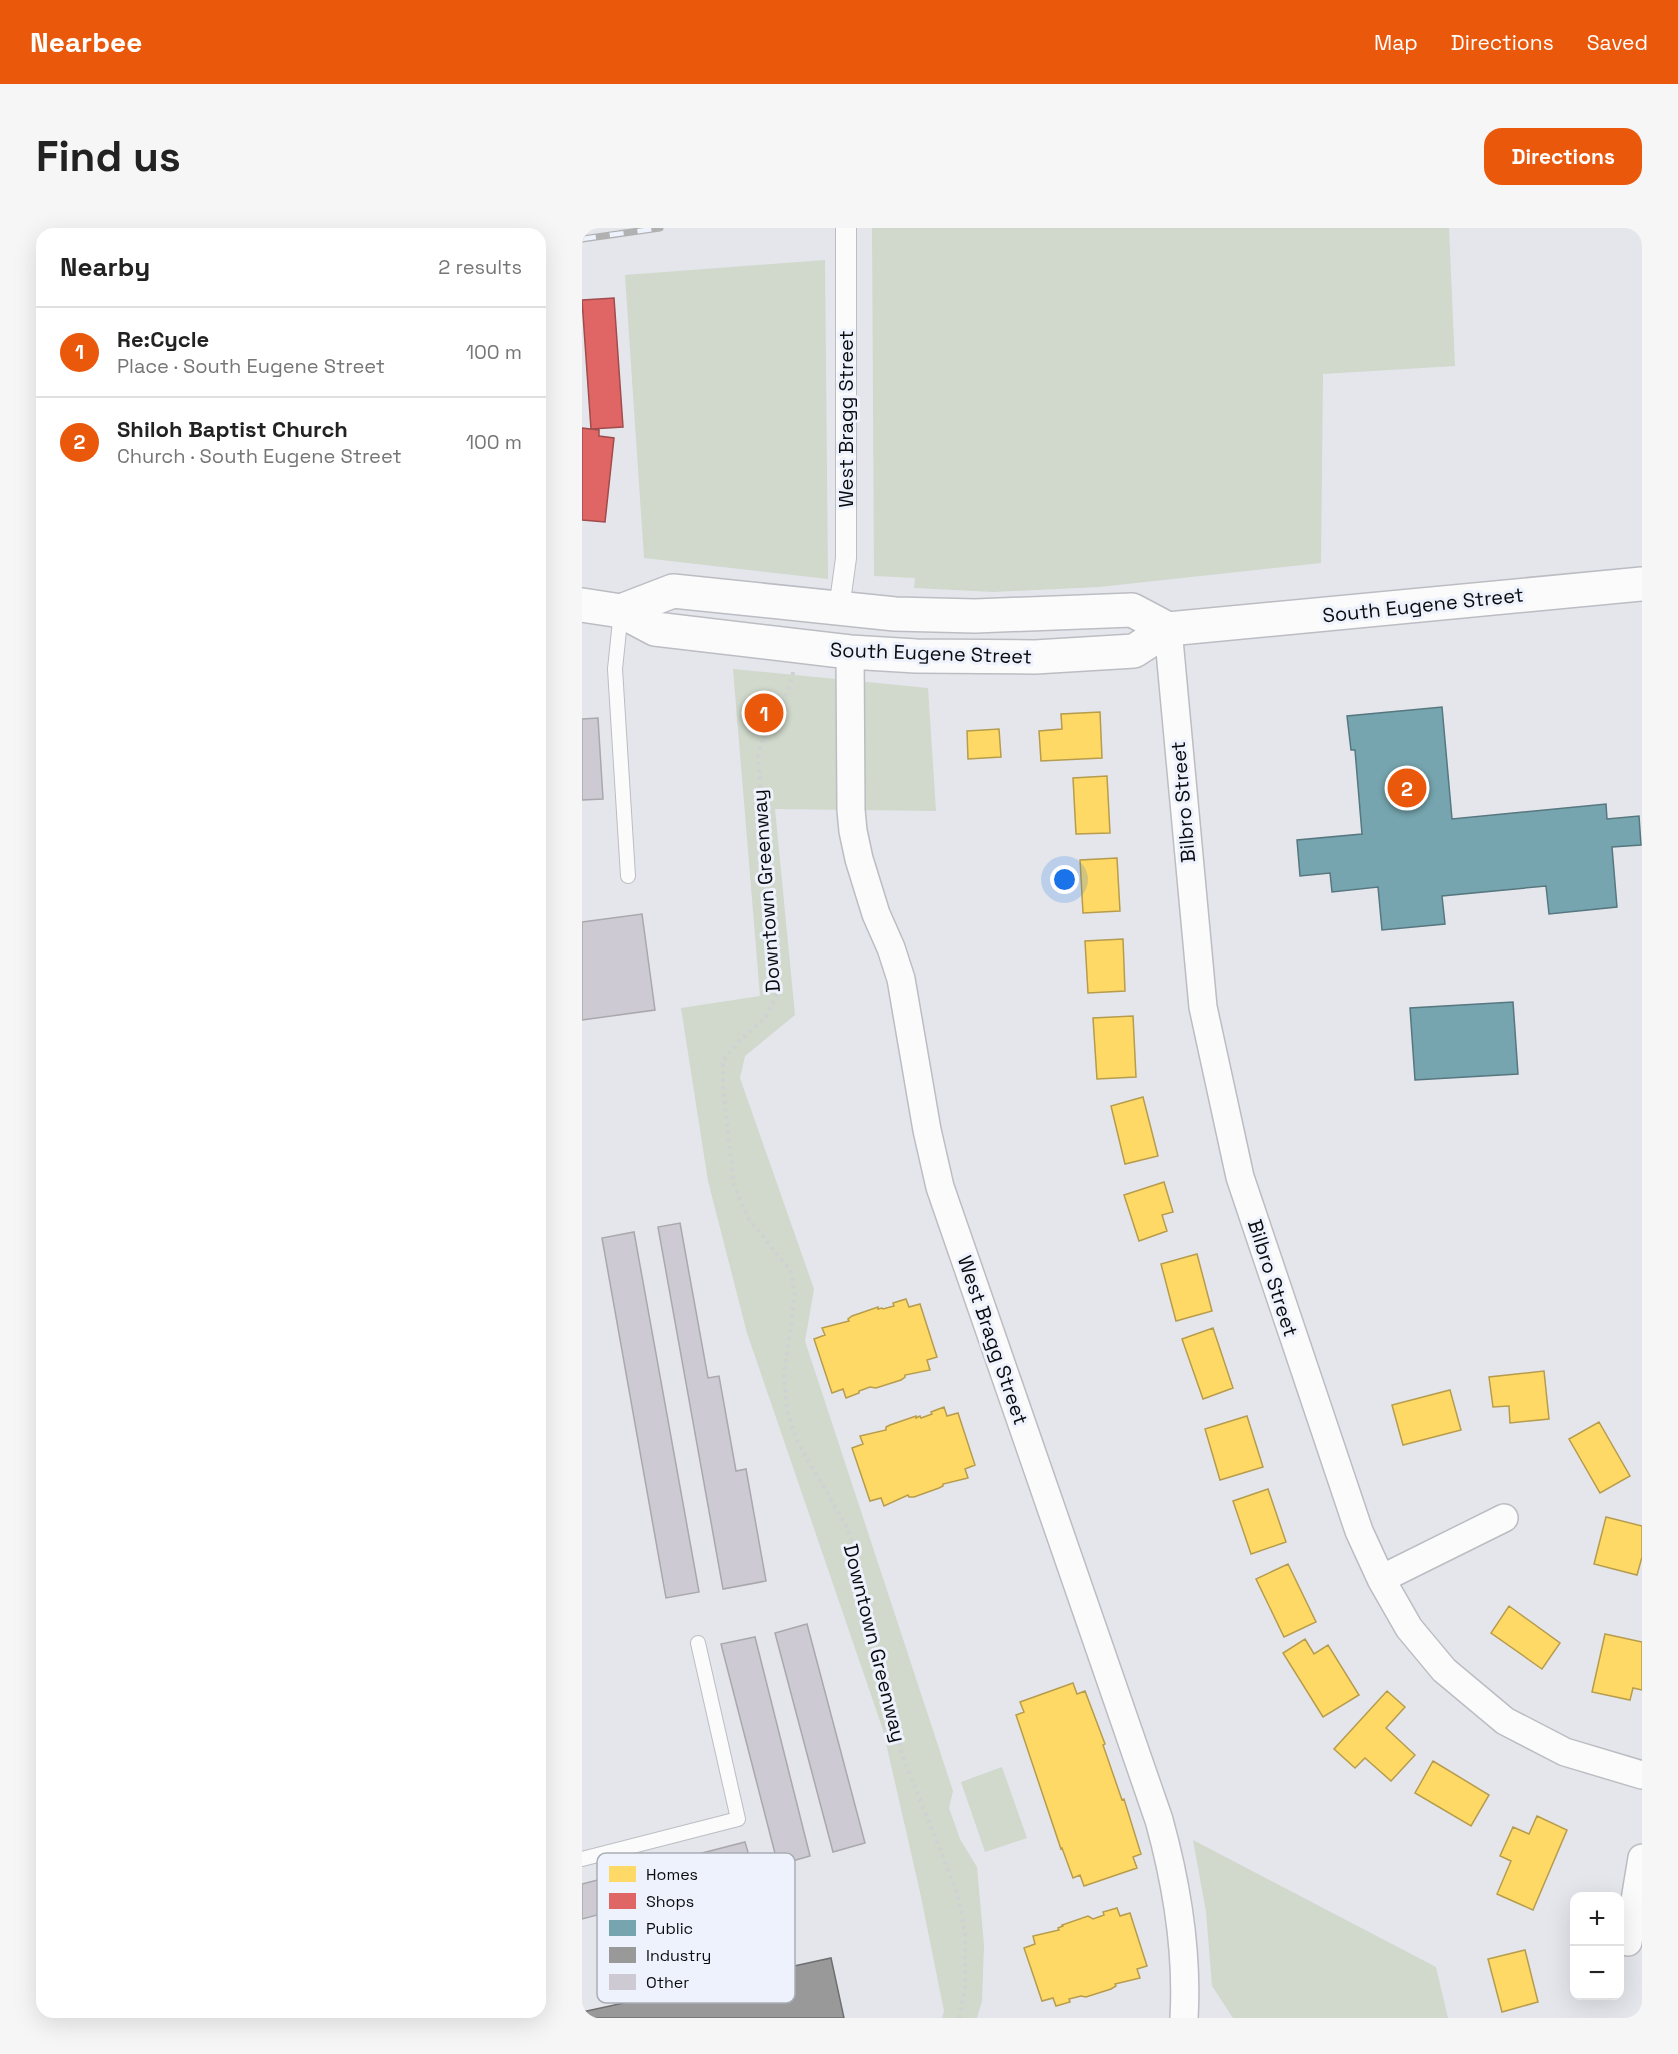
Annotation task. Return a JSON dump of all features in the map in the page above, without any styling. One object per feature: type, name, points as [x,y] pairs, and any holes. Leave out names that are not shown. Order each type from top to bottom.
[{"type":"main road","name":"South Eugene Street","points":[[582,606],[621,611],[655,629],[850,652],[916,656],[1035,657],[1134,651],[1168,629],[1642,584]]},
{"type":"main road","name":"South Eugene Street","points":[[621,611],[674,591],[895,614],[975,616],[1132,610],[1168,629]]},
{"type":"street","name":"West Bragg Street","points":[[839,609],[846,558],[846,228]]},
{"type":"street","name":"Bilbro Street","points":[[1168,629],[1203,1007],[1240,1178],[1359,1531],[1381,1579],[1410,1628],[1444,1670],[1505,1721],[1565,1752],[1642,1775]]},
{"type":"street","name":"West Bragg Street","points":[[850,652],[851,810],[859,859],[876,914],[901,978],[927,1130],[940,1187],[1162,1829],[1179,1906],[1186,1986],[1184,2018]]},
{"type":"street","points":[[1381,1579],[1504,1518]]},
{"type":"street","points":[[1628,1942],[1642,1858]]},
{"type":"lane","points":[[621,611],[615,669],[628,876]]},
{"type":"lane","points":[[609,1853],[738,1820],[698,1643]]},
{"type":"lane","points":[[582,1860],[597,1856]]},
{"type":"path","name":"Downtown Greenway","points":[[795,645],[790,687],[781,707],[765,730],[758,755],[776,997],[765,1018],[738,1042],[723,1061],[723,1085],[734,1185],[748,1218],[790,1270],[795,1292],[784,1377],[787,1411],[797,1441],[845,1524],[855,1550],[866,1585],[902,1755],[957,1892],[965,1932],[965,1989],[959,2018]]},
{"type":"shaded area","points":[[872,228],[1449,228],[1455,366],[1323,374],[1321,563],[1099,587],[994,592],[914,588],[915,578],[874,576]]},
{"type":"shaded area","points":[[825,260],[828,579],[644,558],[625,275]]},
{"type":"shaded area","points":[[733,669],[928,688],[936,811],[775,809],[795,1015],[745,1056],[740,1078],[814,1289],[805,1341],[953,1791],[949,1808],[960,1839],[977,1867],[984,1945],[982,2001],[977,2018],[942,2018],[944,2011],[920,1892],[883,1730],[747,1333],[708,1181],[681,1008],[760,996]]},
{"type":"shaded area","points":[[1002,1767],[1027,1838],[985,1852],[961,1782]]},
{"type":"shaded area","points":[[1193,1840],[1436,1967],[1448,2018],[1233,2018],[1212,1986],[1206,1912]]},
{"type":"building: Homes","points":[[1100,712],[1102,758],[1041,761],[1039,731],[1062,729],[1061,714]]},
{"type":"building: Homes","points":[[999,729],[1001,757],[968,759],[967,731]]},
{"type":"building: Homes","points":[[1107,776],[1110,833],[1076,834],[1073,778]]},
{"type":"building: Homes","points":[[1117,858],[1120,911],[1083,913],[1080,860]]},
{"type":"building: Homes","points":[[1123,939],[1125,991],[1088,993],[1085,941]]},
{"type":"building: Homes","points":[[1133,1016],[1136,1077],[1097,1079],[1093,1018]]},
{"type":"building: Homes","points":[[1143,1097],[1158,1156],[1125,1164],[1111,1106]]},
{"type":"building: Homes","points":[[1164,1182],[1173,1212],[1162,1215],[1167,1231],[1139,1241],[1124,1195]]},
{"type":"building: Homes","points":[[1197,1254],[1212,1311],[1176,1321],[1161,1264]]},
{"type":"building: Homes","points":[[906,1299],[909,1307],[920,1304],[937,1357],[927,1360],[930,1370],[905,1375],[901,1380],[876,1388],[870,1387],[846,1398],[843,1389],[832,1393],[814,1339],[825,1335],[822,1328],[849,1321],[848,1319],[852,1316],[878,1307],[878,1309],[883,1309],[894,1306],[893,1303]]},
{"type":"building: Homes","points":[[1213,1328],[1233,1388],[1203,1399],[1182,1339]]},
{"type":"building: Homes","points":[[1544,1371],[1549,1419],[1510,1423],[1509,1406],[1493,1407],[1489,1377]]},
{"type":"building: Homes","points":[[1450,1390],[1461,1430],[1403,1445],[1392,1405]]},
{"type":"building: Homes","points":[[944,1407],[947,1416],[958,1413],[975,1465],[965,1469],[968,1478],[943,1484],[939,1488],[914,1497],[908,1495],[884,1506],[881,1498],[870,1501],[852,1448],[863,1444],[860,1436],[886,1430],[886,1427],[890,1425],[916,1416],[916,1418],[920,1416],[921,1418]]},
{"type":"building: Homes","points":[[1247,1416],[1263,1467],[1220,1480],[1205,1429]]},
{"type":"building: Homes","points":[[1599,1422],[1630,1476],[1600,1493],[1569,1439]]},
{"type":"building: Homes","points":[[1268,1489],[1286,1542],[1251,1554],[1233,1501]]},
{"type":"building: Homes","points":[[1606,1517],[1642,1526],[1642,1557],[1637,1575],[1594,1564]]},
{"type":"building: Homes","points":[[1288,1564],[1316,1622],[1284,1637],[1256,1579]]},
{"type":"building: Homes","points":[[1509,1606],[1560,1643],[1542,1669],[1491,1633]]},
{"type":"building: Homes","points":[[1605,1634],[1642,1642],[1642,1690],[1633,1688],[1630,1700],[1592,1692]]},
{"type":"building: Homes","points":[[1305,1639],[1314,1654],[1328,1645],[1359,1695],[1323,1717],[1283,1653]]},
{"type":"building: Homes","points":[[1073,1683],[1077,1694],[1085,1691],[1141,1854],[1133,1857],[1137,1868],[1084,1886],[1080,1875],[1073,1878],[1061,1849],[1016,1715],[1024,1712],[1020,1702]]},
{"type":"building: Homes","points":[[1387,1691],[1405,1707],[1386,1728],[1415,1755],[1391,1781],[1365,1758],[1355,1768],[1334,1749]]},
{"type":"building: Homes","points":[[1433,1761],[1489,1795],[1471,1826],[1415,1793]]},
{"type":"building: Homes","points":[[1537,1816],[1567,1830],[1533,1910],[1497,1894],[1511,1861],[1500,1856],[1513,1827],[1529,1834]]},
{"type":"building: Homes","points":[[1117,1908],[1120,1916],[1130,1913],[1147,1966],[1137,1969],[1140,1978],[1115,1984],[1116,1986],[1111,1989],[1086,1997],[1069,1999],[1070,2002],[1056,2006],[1053,1998],[1042,2001],[1024,1948],[1035,1944],[1033,1936],[1059,1930],[1058,1928],[1062,1925],[1088,1916],[1093,1919],[1104,1915],[1103,1912]]},
{"type":"building: Homes","points":[[1525,1950],[1538,2002],[1502,2012],[1488,1959]]},
{"type":"building: Shops","points":[[614,298],[623,427],[591,429],[582,300]]},
{"type":"building: Shops","points":[[582,428],[599,430],[599,436],[614,438],[605,522],[582,520]]},
{"type":"building: Public","points":[[1442,707],[1452,819],[1606,804],[1607,819],[1639,816],[1641,845],[1612,847],[1617,907],[1549,914],[1546,886],[1442,896],[1445,924],[1382,930],[1378,887],[1332,892],[1330,873],[1300,876],[1297,840],[1362,834],[1355,750],[1351,750],[1347,716]]},
{"type":"building: Public","points":[[1513,1002],[1518,1074],[1415,1080],[1410,1008]]},
{"type":"building: Industry","points":[[831,1958],[844,2018],[582,2018],[582,2012],[624,2003],[795,2003],[795,1966]]},
{"type":"building: Other","points":[[598,718],[603,799],[582,800],[582,719]]},
{"type":"building: Other","points":[[642,914],[655,1010],[582,1020],[582,922]]},
{"type":"building: Other","points":[[680,1223],[708,1378],[719,1376],[736,1471],[746,1469],[766,1581],[723,1589],[658,1227]]},
{"type":"building: Other","points":[[634,1232],[699,1592],[666,1598],[602,1238]]},
{"type":"building: Other","points":[[807,1624],[865,1843],[833,1852],[775,1633]]},
{"type":"building: Other","points":[[755,1637],[810,1856],[795,1860],[795,1853],[775,1853],[721,1644]]},
{"type":"building: Other","points":[[745,1842],[748,1853],[702,1853]]},
{"type":"building: Other","points":[[597,1880],[597,1915],[582,1919],[582,1884]]},
{"type":"railway","points":[[582,239],[660,228]]},
{"type":"place","name":"Re:Cycle","points":[[764,713]]},
{"type":"place","name":"Shiloh Baptist Church","points":[[1407,788]]}]
